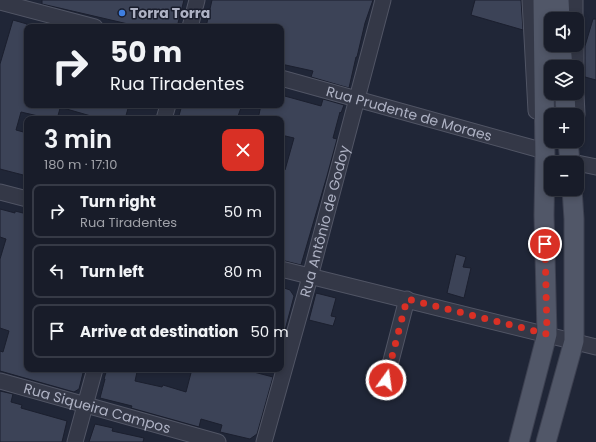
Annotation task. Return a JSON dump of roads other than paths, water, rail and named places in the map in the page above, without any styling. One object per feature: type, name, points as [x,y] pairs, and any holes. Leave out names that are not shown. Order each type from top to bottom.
[{"type":"main road","points":[[518,442],[547,334],[544,215],[546,161],[543,0]]},
{"type":"main road","points":[[559,0],[560,12]]},
{"type":"main road","points":[[546,442],[574,341],[574,219],[572,196]]},
{"type":"street","points":[[191,24],[197,0]]},
{"type":"street","name":"Rua Antônio de Godoy","points":[[284,370],[383,0]]},
{"type":"street","points":[[530,0],[537,149],[544,215]]},
{"type":"street","points":[[575,0],[575,12]]},
{"type":"street","points":[[2,5],[82,24]]},
{"type":"street","name":"Rua Prudente de Moraes","points":[[284,79],[537,149]]},
{"type":"street","points":[[584,165],[596,167]]},
{"type":"street","points":[[0,192],[24,198]]},
{"type":"street","points":[[574,219],[576,196]]},
{"type":"street","points":[[284,270],[407,299],[596,347]]},
{"type":"street","points":[[386,380],[407,299]]},
{"type":"street","points":[[75,442],[94,372]]},
{"type":"street","name":"Rua Antônio de Godoy","points":[[264,442],[284,372]]},
{"type":"street","name":"Rua Siqueira Campos","points":[[0,381],[218,442]]},
{"type":"place","name":"Torra Torra","points":[[122,13]]}]
